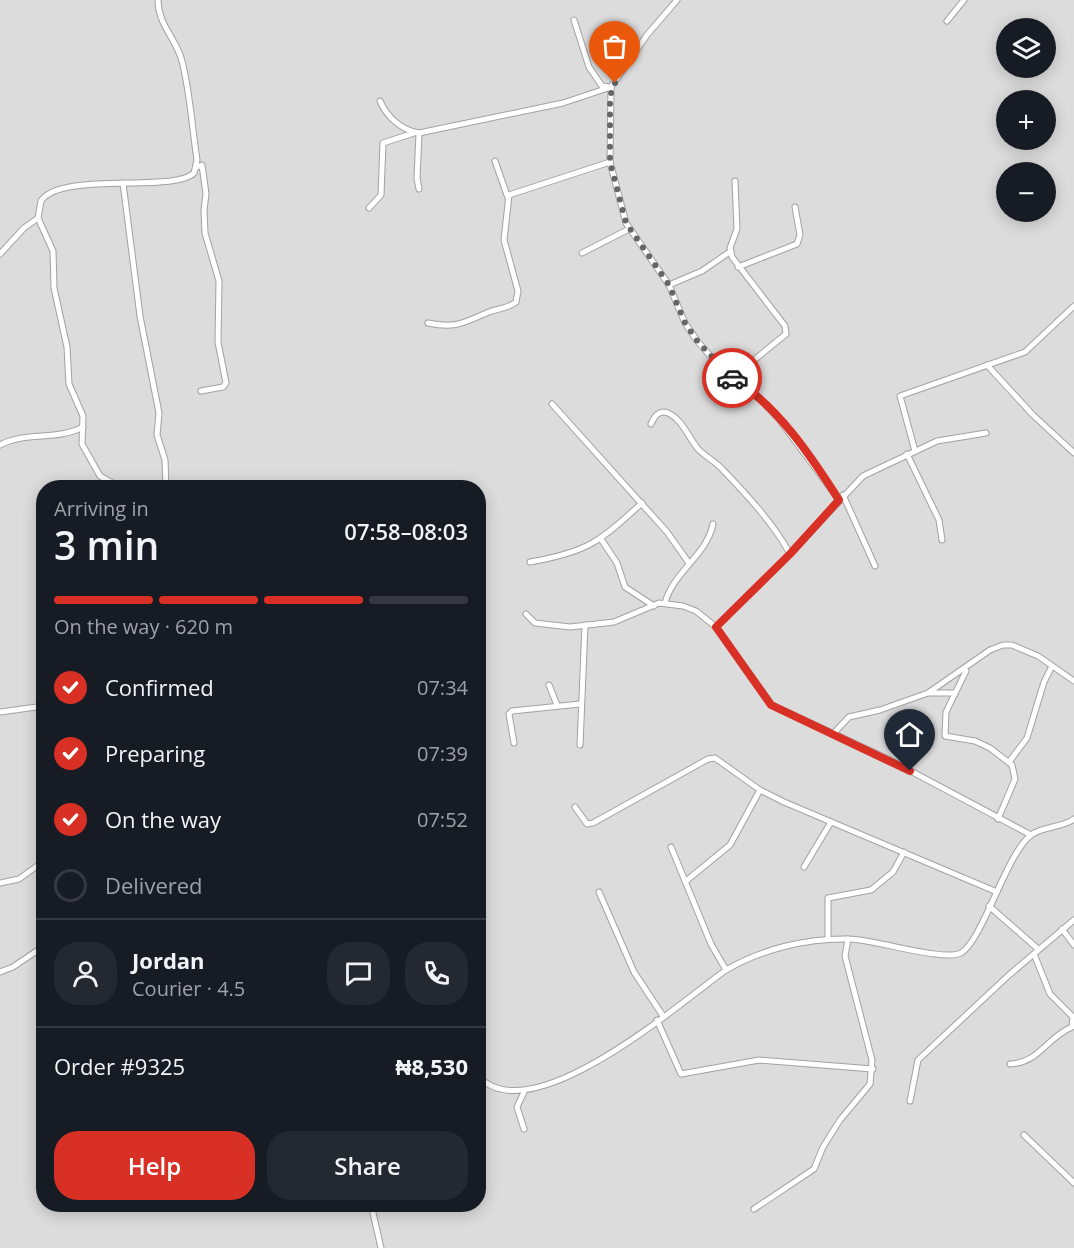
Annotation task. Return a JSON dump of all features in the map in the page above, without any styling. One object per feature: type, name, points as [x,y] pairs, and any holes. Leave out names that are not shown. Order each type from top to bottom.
[{"type":"street","points":[[158,0],[162,24],[177,46],[183,63],[197,167]]},
{"type":"street","points":[[677,0],[647,35],[611,87],[610,162],[628,229],[669,285],[685,323],[698,342],[732,378],[754,393],[778,418],[841,497],[875,566]]},
{"type":"street","points":[[947,21],[964,0]]},
{"type":"street","points":[[574,20],[589,67],[602,86],[611,87]]},
{"type":"street","points":[[369,208],[381,195],[383,143],[416,133],[562,103],[611,87]]},
{"type":"street","points":[[380,101],[386,113],[402,128],[416,133]]},
{"type":"street","points":[[416,133],[419,189]]},
{"type":"street","points":[[495,161],[509,202]]},
{"type":"street","points":[[428,323],[461,325],[488,312],[508,308],[516,302],[518,291],[504,240],[509,195],[610,162]]},
{"type":"street","points":[[109,480],[98,473],[94,461],[82,444],[81,408],[69,384],[66,347],[54,288],[53,251],[38,218],[41,201],[54,191],[183,179],[191,176],[197,167],[202,165],[205,175],[205,233],[219,281],[218,342],[226,383],[223,387],[201,391]]},
{"type":"street","points":[[732,378],[786,334],[785,326],[738,267],[731,254],[736,229],[735,181]]},
{"type":"street","points":[[123,183],[140,316],[159,414],[158,435],[165,460],[166,480]]},
{"type":"street","points":[[738,267],[797,244],[800,235],[795,207]]},
{"type":"street","points":[[0,254],[24,228],[38,218]]},
{"type":"street","points":[[582,253],[628,229]]},
{"type":"street","points":[[669,285],[698,273],[731,254]]},
{"type":"street","points":[[915,451],[900,396],[1025,352],[1074,306]]},
{"type":"street","points":[[987,365],[1033,416],[1074,453]]},
{"type":"street","points":[[552,404],[668,532],[688,563]]},
{"type":"street","points":[[651,424],[655,415],[663,412],[669,413],[699,450],[718,465],[747,495],[784,542],[790,554]]},
{"type":"street","points":[[0,445],[12,439],[69,434],[83,427]]},
{"type":"street","points":[[716,627],[790,554],[862,476],[937,441],[986,433]]},
{"type":"street","points":[[907,454],[939,520],[942,540]]},
{"type":"street","points":[[530,562],[584,549],[601,539],[642,503]]},
{"type":"street","points":[[664,603],[670,588],[688,563],[706,544],[713,524]]},
{"type":"street","points":[[601,539],[617,563],[625,587],[654,606]]},
{"type":"street","points":[[526,614],[535,623],[544,625],[585,625],[614,622],[664,603],[696,611],[716,627],[771,705],[890,760],[1031,835]]},
{"type":"street","points":[[580,745],[585,625]]},
{"type":"street","points":[[833,734],[849,717],[880,710],[928,693],[967,669],[990,650],[1004,645],[1012,645],[1052,666],[1074,681]]},
{"type":"street","points":[[1009,762],[1027,738],[1042,688],[1052,666]]},
{"type":"street","points":[[967,669],[946,712],[945,736],[975,741],[1009,762],[1015,779],[998,819]]},
{"type":"street","points":[[549,685],[557,705]]},
{"type":"street","points":[[928,693],[954,693]]},
{"type":"street","points":[[514,743],[509,723],[509,714],[512,711],[580,704]]},
{"type":"street","points":[[0,712],[36,707]]},
{"type":"street","points":[[575,807],[583,821],[593,824],[708,759],[715,758],[760,790],[996,892]]},
{"type":"street","points":[[686,881],[730,845],[760,790]]},
{"type":"street","points":[[486,1083],[490,1086],[525,1090],[578,1074],[726,970],[742,961],[778,948],[828,939],[848,939],[943,955],[961,953],[972,941],[996,892],[1031,835],[1074,819]]},
{"type":"street","points":[[804,867],[831,822]]},
{"type":"street","points":[[670,847],[711,944],[726,970]]},
{"type":"street","points":[[828,939],[828,898],[871,890],[893,872],[904,852]]},
{"type":"street","points":[[0,884],[19,879],[36,867]]},
{"type":"street","points":[[598,892],[634,972],[660,1018],[681,1074],[759,1060],[873,1069]]},
{"type":"street","points":[[989,906],[1036,952],[1050,994],[1073,1016],[1072,1027],[1045,1045],[1035,1058],[1021,1064],[1010,1064]]},
{"type":"street","points":[[910,1101],[918,1060],[1074,920]]},
{"type":"street","points":[[1062,929],[1074,945]]},
{"type":"street","points":[[754,1209],[814,1169],[823,1147],[840,1120],[870,1084],[873,1069],[845,956],[848,939]]},
{"type":"street","points":[[0,972],[13,967],[36,951]]},
{"type":"street","points":[[524,1129],[517,1107],[525,1090]]},
{"type":"street","points":[[1024,1136],[1074,1183]]},
{"type":"street","points":[[373,1212],[381,1248]]},
{"type":"shaded area","points":[[0,0],[1074,0],[1074,1248],[0,1248]]},
{"type":"way so far","points":[[615,83],[611,87],[610,96],[610,162],[628,229],[654,261],[669,285],[685,323],[698,342],[732,378]]},
{"type":"route","points":[[732,378],[754,393],[778,418],[803,448],[839,500],[790,554],[716,627],[771,705],[910,771]]}]
